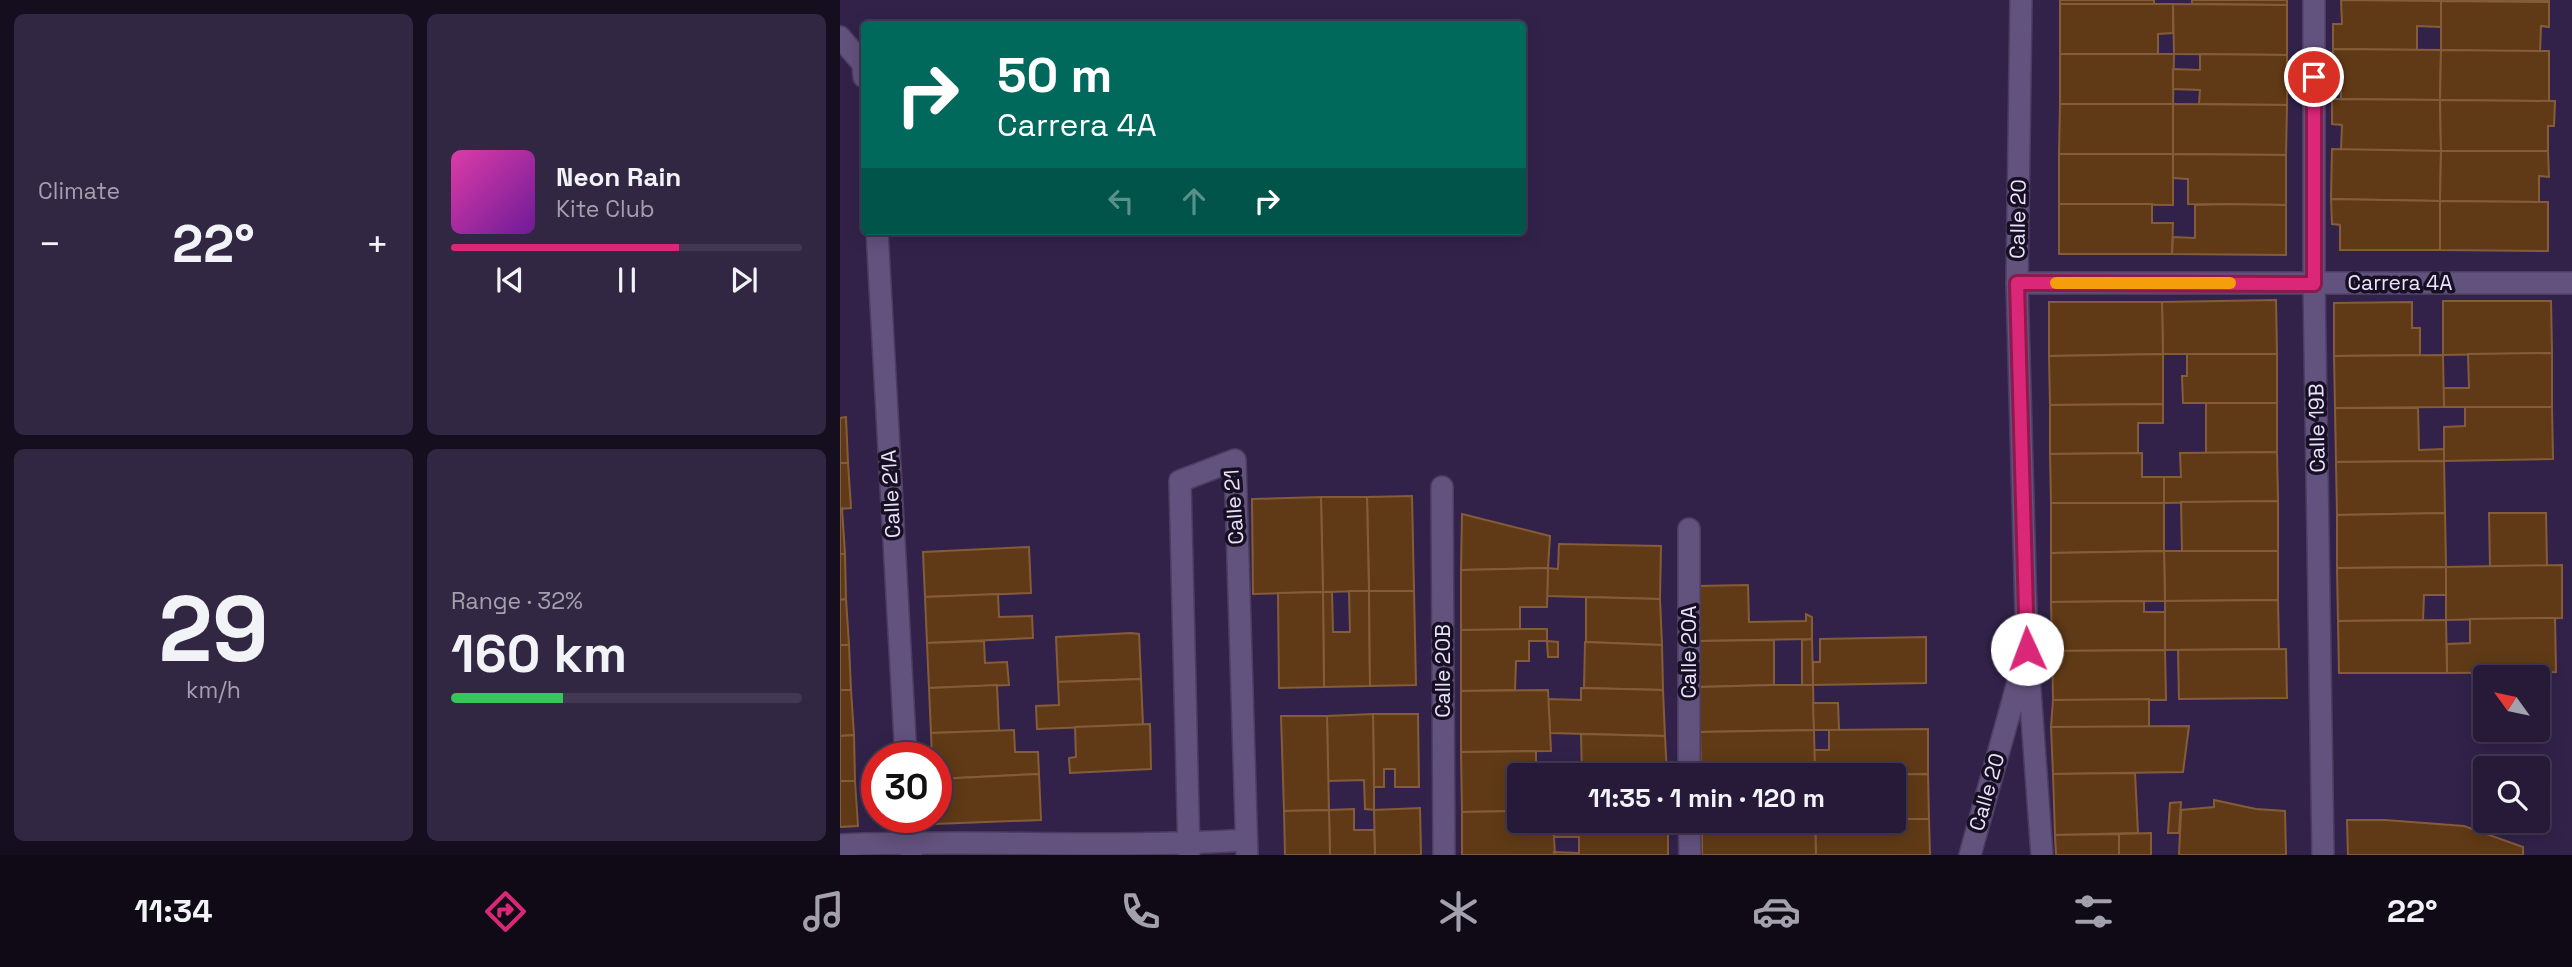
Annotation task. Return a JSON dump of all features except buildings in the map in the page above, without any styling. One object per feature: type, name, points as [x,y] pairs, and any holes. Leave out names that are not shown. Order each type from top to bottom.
[{"type":"street","name":"Calle 20","points":[[2021,0],[2017,283],[2027,649],[2042,855]]},
{"type":"street","name":"Calle 19B","points":[[2314,0],[2314,284],[2323,855]]},
{"type":"street","points":[[840,37],[861,62]]},
{"type":"street","name":"Calle 21A","points":[[877,235],[905,742]]},
{"type":"street","name":"Carrera 4A","points":[[2017,283],[2572,283]]},
{"type":"street","name":"Calle 21","points":[[1189,849],[1180,481],[1235,460],[1246,847]]},
{"type":"street","name":"Calle 20B","points":[[1442,487],[1444,855]]},
{"type":"street","name":"Calle 20A","points":[[1689,529],[1689,763]]},
{"type":"street","name":"Calle 20","points":[[1970,855],[2027,649]]},
{"type":"street","points":[[1689,833],[1690,855]]},
{"type":"street","points":[[840,845],[911,848],[1246,847]]},
{"type":"slow traffic","points":[[2056,283],[2230,283]]},
{"type":"route","points":[[2027,649],[2017,283],[2314,284],[2314,77]]}]
